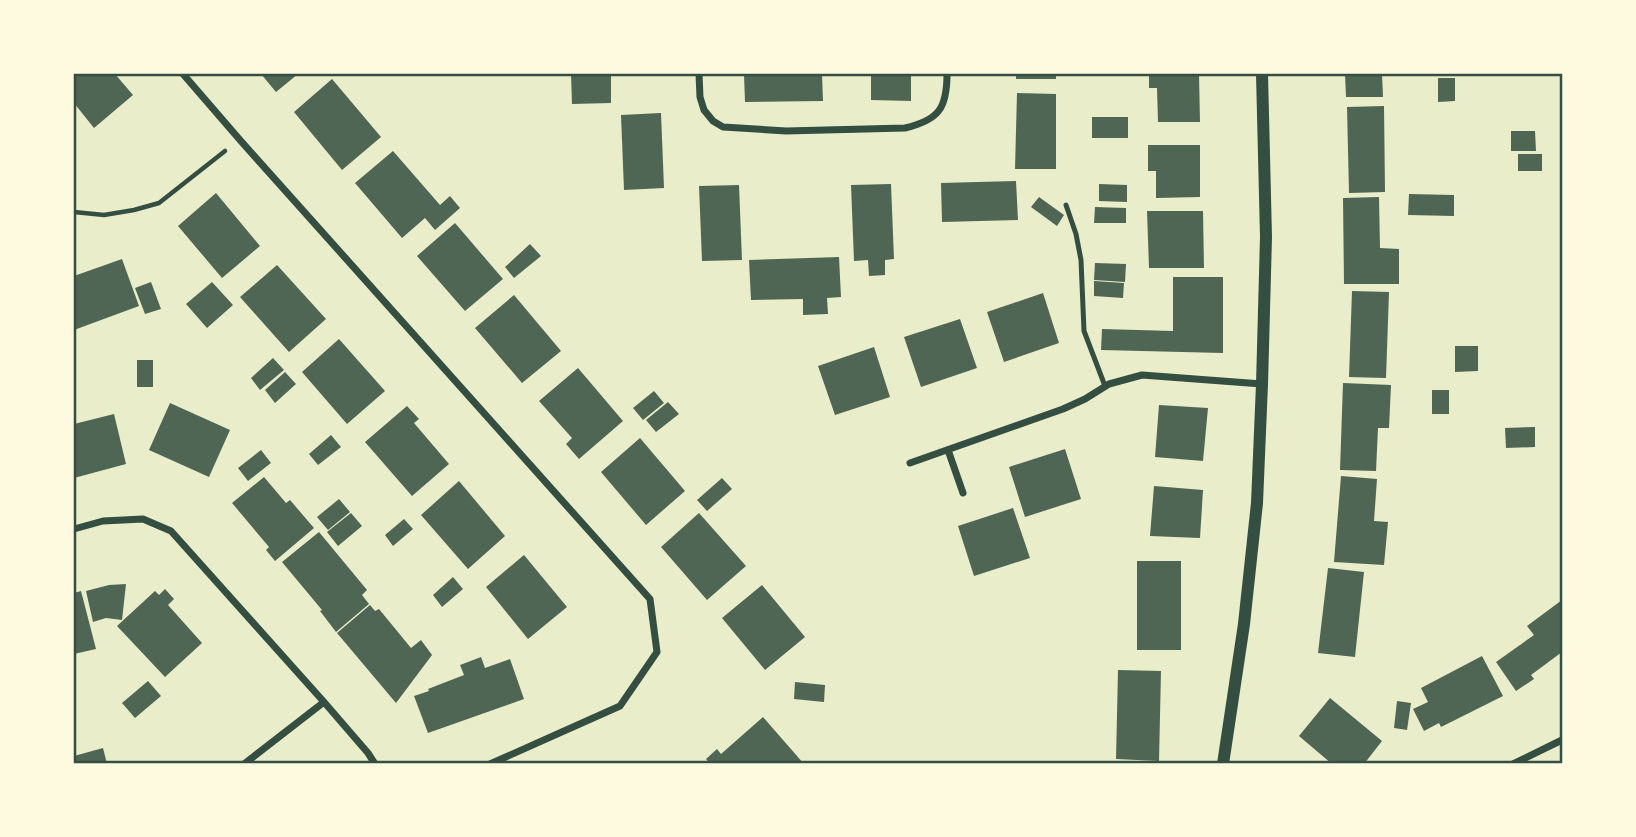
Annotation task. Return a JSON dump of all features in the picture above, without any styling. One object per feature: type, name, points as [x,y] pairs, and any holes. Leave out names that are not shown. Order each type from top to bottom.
[{"type":"street","points":[[183,74],[650,598],[657,652],[620,706],[490,764]]},
{"type":"street","points":[[699,74],[700,97],[704,110],[713,121],[723,127],[786,131],[905,128],[920,124],[935,117],[942,108],[947,91],[947,74]]},
{"type":"street","points":[[1223,764],[1247,597],[1257,503],[1266,237],[1262,74]]},
{"type":"street","points":[[910,463],[1063,409],[1105,386],[1142,375],[1262,384]]},
{"type":"street","points":[[948,450],[963,493]]},
{"type":"street","points":[[74,529],[103,521],[143,519],[171,531],[324,702],[375,764]]},
{"type":"street","points":[[243,764],[324,702]]},
{"type":"street","points":[[1513,764],[1563,740]]},
{"type":"lane","points":[[1066,205],[1081,260],[1084,331],[1105,386]]},
{"type":"path","points":[[74,212],[104,215],[159,203],[240,140]]},
{"type":"building","points":[[74,74],[115,74],[133,95],[94,128],[74,103]]},
{"type":"building","points":[[261,74],[298,74],[276,92]]},
{"type":"building","points":[[571,74],[611,74],[611,103],[572,104]]},
{"type":"building","points":[[744,74],[822,74],[823,101],[745,102]]},
{"type":"building","points":[[871,74],[911,74],[911,101],[871,100]]},
{"type":"building","points":[[1016,74],[1056,74],[1056,79],[1016,79]]},
{"type":"building","points":[[1149,74],[1199,74],[1200,122],[1158,122],[1157,88],[1149,88]]},
{"type":"building","points":[[1345,74],[1382,74],[1383,97],[1346,97]]},
{"type":"building","points":[[1438,78],[1455,78],[1455,101],[1438,102]]},
{"type":"building","points":[[332,79],[381,137],[342,170],[294,112]]},
{"type":"building","points":[[1017,93],[1056,94],[1056,169],[1015,169]]},
{"type":"building","points":[[1384,106],[1385,192],[1349,193],[1347,107]]},
{"type":"building","points":[[661,113],[664,188],[624,190],[621,115]]},
{"type":"building","points":[[1092,117],[1128,117],[1128,138],[1092,138]]},
{"type":"building","points":[[1511,131],[1535,131],[1536,151],[1511,151]]},
{"type":"building","points":[[1148,145],[1200,145],[1200,197],[1156,198],[1156,171],[1148,171]]},
{"type":"building","points":[[393,151],[440,205],[450,196],[460,208],[435,230],[425,218],[402,238],[355,183]]},
{"type":"building","points":[[1518,154],[1542,154],[1542,171],[1518,171]]},
{"type":"building","points":[[1016,181],[1018,220],[942,222],[941,183]]},
{"type":"building","points":[[891,184],[894,259],[885,260],[885,275],[869,276],[868,260],[854,261],[851,185]]},
{"type":"building","points":[[1099,184],[1127,185],[1127,202],[1099,201]]},
{"type":"building","points":[[739,185],[742,260],[702,261],[699,186]]},
{"type":"building","points":[[216,193],[260,246],[222,278],[178,226]]},
{"type":"building","points":[[1409,194],[1454,195],[1454,216],[1408,215]]},
{"type":"building","points":[[1039,197],[1064,215],[1057,226],[1031,207]]},
{"type":"building","points":[[1379,197],[1380,248],[1399,249],[1399,284],[1344,284],[1343,198]]},
{"type":"building","points":[[1095,207],[1126,208],[1126,223],[1094,223]]},
{"type":"building","points":[[1147,211],[1203,211],[1204,268],[1149,268]]},
{"type":"building","points":[[455,223],[503,279],[465,311],[417,256]]},
{"type":"building","points":[[530,244],[541,256],[514,278],[505,267]]},
{"type":"building","points":[[839,257],[841,297],[827,298],[828,314],[803,315],[803,299],[751,300],[749,260]]},
{"type":"building","points":[[122,259],[139,306],[74,330],[74,276]]},
{"type":"building","points":[[1095,263],[1126,264],[1125,282],[1094,280]]},
{"type":"building","points":[[277,265],[326,319],[289,352],[240,297]]},
{"type":"building","points":[[1173,277],[1223,277],[1223,353],[1101,350],[1102,329],[1173,331]]},
{"type":"building","points":[[1094,281],[1124,283],[1123,298],[1094,296]]},
{"type":"building","points":[[151,282],[161,309],[145,314],[135,288]]},
{"type":"building","points":[[212,282],[233,305],[207,328],[186,304]]},
{"type":"building","points":[[1352,291],[1389,292],[1386,378],[1349,377]]},
{"type":"building","points":[[1043,293],[1059,343],[1004,362],[987,312]]},
{"type":"building","points":[[514,295],[561,351],[522,383],[475,328]]},
{"type":"building","points":[[960,319],[977,368],[921,387],[904,337]]},
{"type":"building","points":[[339,339],[385,391],[347,424],[302,372]]},
{"type":"building","points":[[1455,346],[1478,346],[1478,371],[1455,372]]},
{"type":"building","points":[[874,347],[890,397],[835,415],[818,366]]},
{"type":"building","points":[[273,358],[284,370],[260,390],[251,378]]},
{"type":"building","points":[[137,360],[153,360],[153,387],[137,387]]},
{"type":"building","points":[[578,368],[623,421],[579,459],[566,444],[572,438],[539,401]]},
{"type":"building","points":[[285,372],[296,384],[275,403],[265,390]]},
{"type":"building","points":[[1343,383],[1391,385],[1389,428],[1378,428],[1376,471],[1340,470]]},
{"type":"building","points":[[1432,390],[1449,390],[1449,414],[1432,414]]},
{"type":"building","points":[[654,391],[664,403],[643,420],[633,408]]},
{"type":"building","points":[[668,402],[679,414],[656,432],[646,420]]},
{"type":"building","points":[[170,403],[230,430],[209,477],[149,450]]},
{"type":"building","points":[[1159,405],[1208,408],[1203,461],[1155,457]]},
{"type":"building","points":[[407,406],[419,419],[414,423],[449,464],[412,496],[365,442]]},
{"type":"building","points":[[114,414],[126,464],[74,478],[74,424]]},
{"type":"building","points":[[1535,427],[1535,447],[1506,448],[1505,428]]},
{"type":"building","points":[[331,435],[341,447],[318,465],[309,454]]},
{"type":"building","points":[[640,438],[685,491],[646,525],[601,472]]},
{"type":"building","points":[[1065,449],[1081,499],[1025,517],[1009,467]]},
{"type":"building","points":[[261,450],[271,463],[248,481],[238,468]]},
{"type":"building","points":[[1341,476],[1377,479],[1374,521],[1388,522],[1384,565],[1334,562]]},
{"type":"building","points":[[264,477],[286,503],[290,500],[314,528],[275,561],[266,550],[269,547],[232,503]]},
{"type":"building","points":[[722,478],[732,489],[707,511],[697,500]]},
{"type":"building","points":[[459,481],[505,536],[468,569],[421,515]]},
{"type":"building","points":[[1154,486],[1203,490],[1200,538],[1150,536]]},
{"type":"building","points":[[339,499],[350,512],[328,530],[317,517]]},
{"type":"building","points":[[1013,508],[1030,558],[974,576],[958,526]]},
{"type":"building","points":[[351,513],[362,526],[338,546],[327,532]]},
{"type":"building","points":[[699,513],[746,566],[707,600],[661,547]]},
{"type":"building","points":[[404,519],[413,529],[393,546],[385,535]]},
{"type":"building","points":[[319,532],[367,590],[362,595],[369,604],[336,632],[320,611],[322,610],[282,562]]},
{"type":"building","points":[[524,555],[567,607],[528,639],[486,587]]},
{"type":"building","points":[[1137,561],[1181,561],[1181,650],[1137,650]]},
{"type":"building","points":[[1328,568],[1364,572],[1355,657],[1318,653]]},
{"type":"building","points":[[453,577],[463,589],[442,607],[433,595]]},
{"type":"building","points":[[126,584],[122,620],[106,618],[93,622],[86,591]]},
{"type":"building","points":[[762,585],[805,637],[765,670],[722,618]]},
{"type":"building","points":[[165,589],[174,599],[168,605],[202,643],[165,677],[117,626],[155,591],[159,595]]},
{"type":"building","points":[[81,591],[96,649],[74,654],[74,593]]},
{"type":"building","points":[[1562,600],[1562,652],[1531,675],[1534,679],[1516,691],[1496,662],[1534,635],[1527,626]]},
{"type":"building","points":[[370,605],[375,611],[379,609],[411,648],[421,640],[432,655],[396,703],[337,633]]},
{"type":"building","points":[[1482,656],[1503,696],[1441,727],[1439,723],[1424,731],[1413,709],[1428,702],[1421,688]]},
{"type":"building","points":[[481,657],[485,668],[510,659],[524,699],[428,733],[414,696],[464,675],[460,665]]},
{"type":"building","points":[[1118,670],[1161,671],[1159,761],[1116,759]]},
{"type":"building","points":[[148,681],[161,696],[135,718],[122,703]]},
{"type":"building","points":[[795,682],[825,685],[824,702],[794,699]]},
{"type":"building","points":[[1330,698],[1382,741],[1364,764],[1332,764],[1299,736]]},
{"type":"building","points":[[1397,701],[1411,703],[1407,730],[1394,728]]},
{"type":"building","points":[[763,717],[804,764],[710,764],[706,759],[717,749],[721,754]]},
{"type":"building","points":[[103,748],[107,764],[74,764],[74,756]]}]
